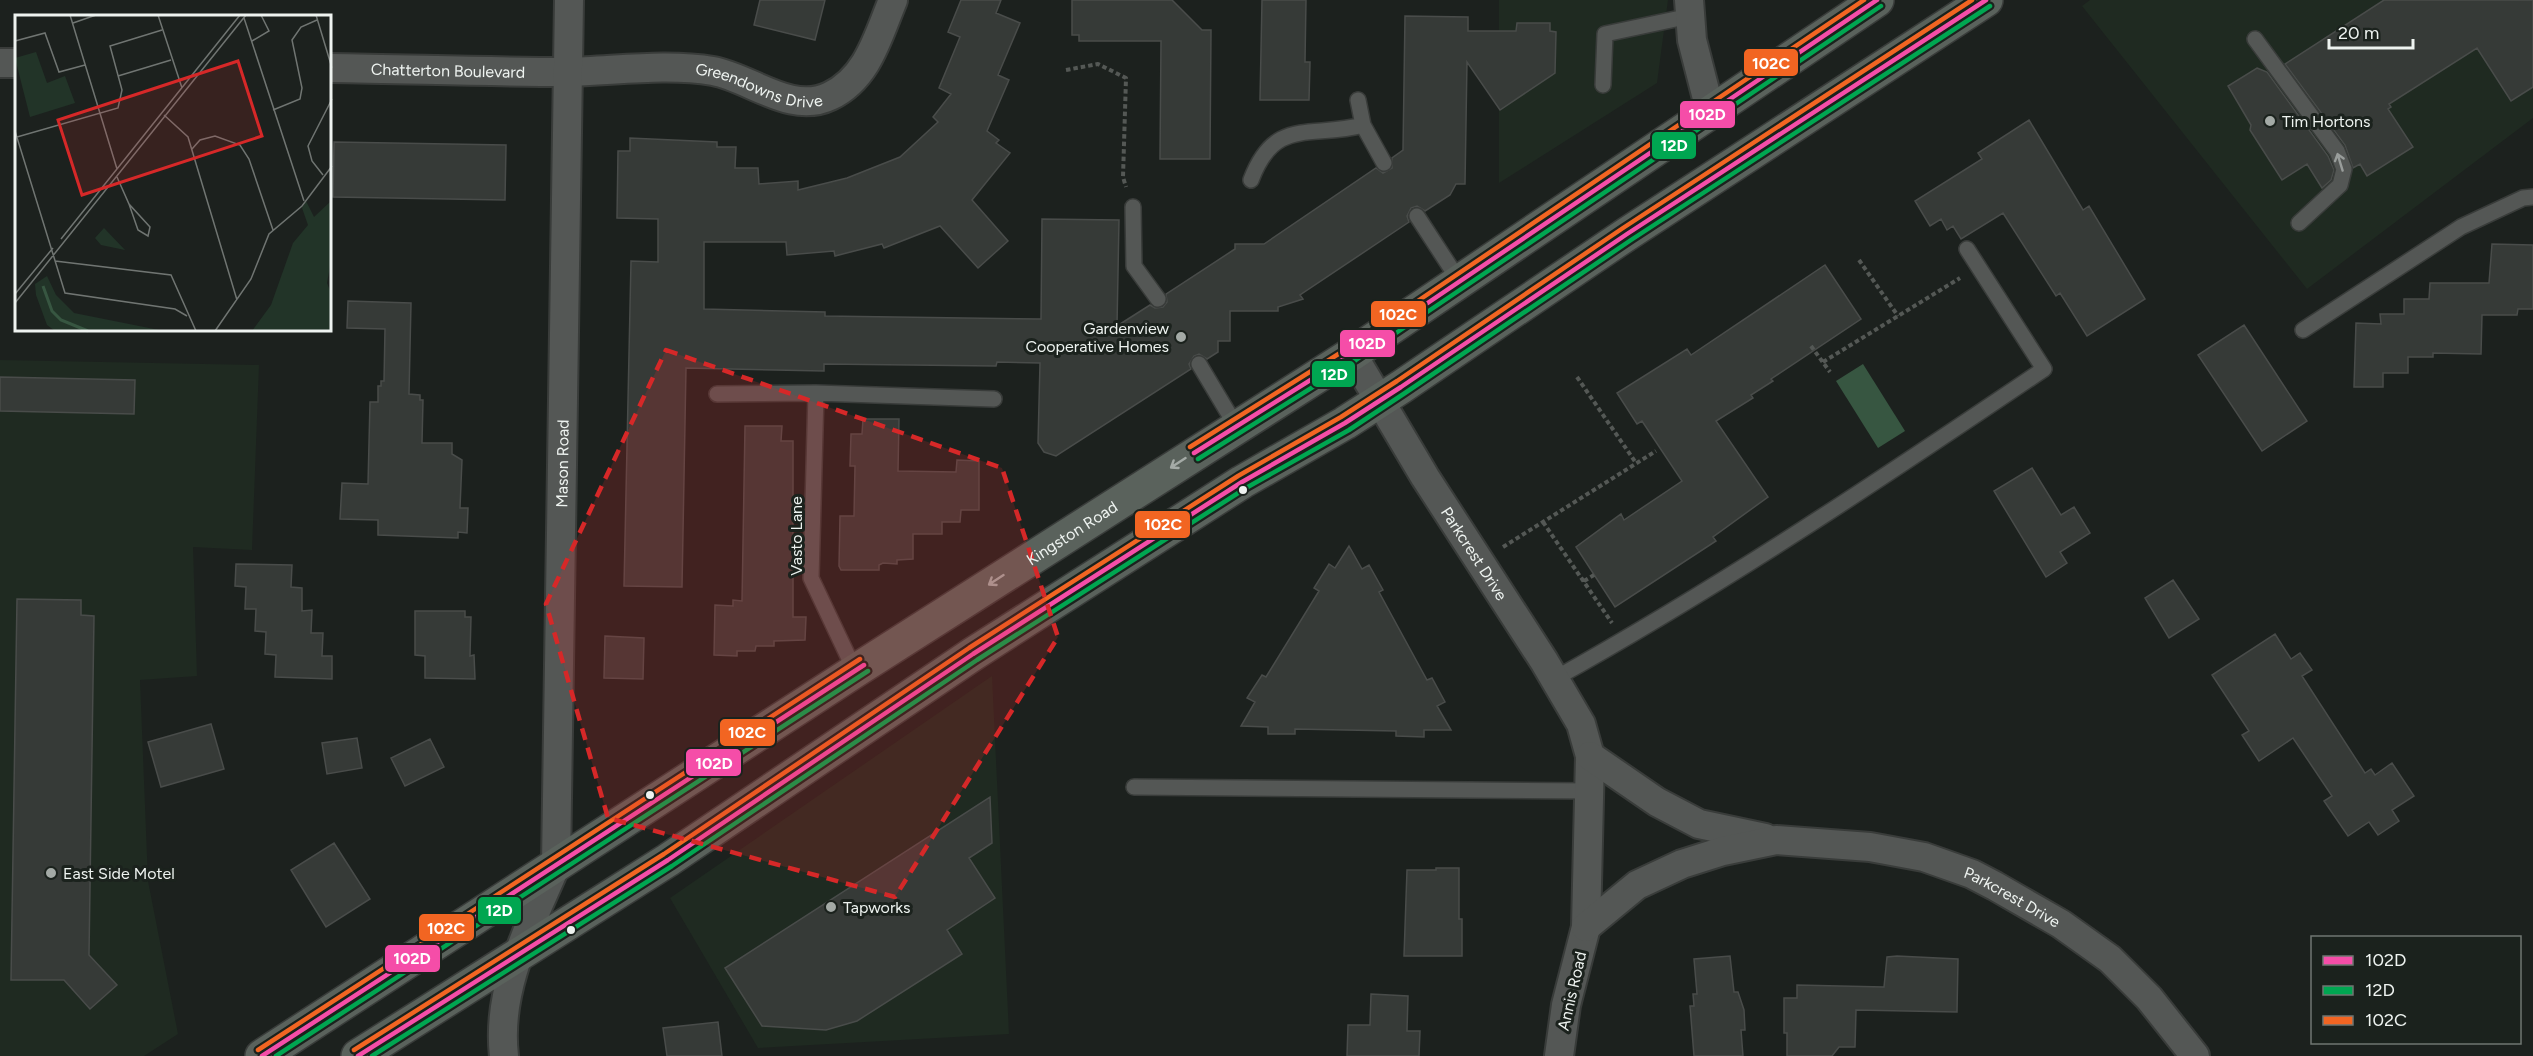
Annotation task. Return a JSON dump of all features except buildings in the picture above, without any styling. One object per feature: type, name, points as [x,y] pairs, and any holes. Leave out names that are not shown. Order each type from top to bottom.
[{"type":"main road","name":"Kingston Road","points":[[262,1056],[855,671],[1352,354],[1877,0]]},
{"type":"main road","points":[[357,1056],[668,860],[973,654],[1242,482],[1345,423],[1627,234],[1986,0]]},
{"type":"main road","points":[[1236,426],[1245,445],[1242,482]]},
{"type":"street","name":"Mason Road","points":[[504,1056],[501,1032],[509,979],[556,865],[569,0]]},
{"type":"street","name":"Greendowns Drive","points":[[568,72],[713,71],[745,80],[777,95],[800,102],[818,100],[845,87],[866,66],[893,0]]},
{"type":"street","points":[[1689,8],[1692,40],[1711,114]]},
{"type":"street","name":"Chatterton Boulevard","points":[[332,68],[568,72]]},
{"type":"street","name":"Parkcrest Drive","points":[[1352,354],[1581,724],[1590,756],[1591,791],[1586,927]]},
{"type":"street","name":"Parkcrest Drive","points":[[1590,756],[1657,802],[1699,824],[1776,840],[1895,851],[1924,857],[1972,874],[2061,924],[2110,958],[2149,998],[2195,1056]]},
{"type":"street","name":"Parkcrest Drive","points":[[1586,927],[1637,885],[1682,864],[1723,851],[1776,840]]},
{"type":"street","name":"Annis Road","points":[[1559,1056],[1566,1005],[1586,927]]},
{"type":"lane","points":[[1603,86],[1605,34],[1689,8]]},
{"type":"lane","points":[[2255,39],[2337,151],[2344,170],[2340,185],[2299,222]]},
{"type":"lane","points":[[1358,100],[1363,125],[1384,163]]},
{"type":"lane","points":[[1251,180],[1259,159],[1273,143],[1300,132],[1341,131],[1363,125]]},
{"type":"lane","points":[[2303,330],[2461,227],[2523,198],[2533,197]]},
{"type":"lane","points":[[1133,207],[1134,266],[1158,299]]},
{"type":"lane","points":[[1417,216],[1460,282]]},
{"type":"lane","points":[[1554,679],[1624,640],[1834,510],[2044,369],[1967,249]]},
{"type":"lane","points":[[1199,364],[1236,426]]},
{"type":"lane","points":[[717,394],[816,393],[994,399]]},
{"type":"lane","name":"Vasto Lane","points":[[816,393],[811,578],[855,671]]},
{"type":"lane","points":[[1134,787],[1591,791]]},
{"type":"path","points":[[1066,70],[1098,64],[1126,78],[1123,177],[1133,207]]},
{"type":"path","points":[[1859,260],[1898,316]]},
{"type":"path","points":[[1823,362],[1978,266]]},
{"type":"path","points":[[1812,346],[1830,372]]},
{"type":"path","points":[[1577,377],[1636,463]]},
{"type":"path","points":[[1480,562],[1656,451]]},
{"type":"path","points":[[1543,522],[1624,640]]},
{"type":"path","points":[[1584,581],[1594,575]]},
{"type":"highlighted area","points":[[666,350],[1002,468],[1058,637],[895,897],[608,818],[546,604]]},
{"type":"shaded area","points":[[1499,0],[1668,0],[1657,83],[1499,183]]},
{"type":"shaded area","points":[[2090,0],[2533,0],[2533,118],[2307,289],[2082,6]]},
{"type":"shaded area","points":[[0,360],[259,365],[252,550],[193,547],[197,676],[140,680],[148,881],[178,1034],[144,1056],[0,1056]]},
{"type":"shaded area","points":[[1863,364],[1905,431],[1878,448],[1836,381]]},
{"type":"shaded area","points":[[992,676],[1009,1034],[758,1048],[670,898]]},
{"type":"transit line","name":"102C","points":[[1190,447],[1348,348],[1864,0]]},
{"type":"transit line","name":"102D","points":[[1194,453],[1352,354],[1877,0]]},
{"type":"transit line","name":"102C","points":[[354,1050],[664,854],[969,648],[1238,476],[1341,417],[1397,381],[1623,228],[1972,0]]},
{"type":"transit line","name":"102D","points":[[358,1056],[668,860],[973,654],[1242,482],[1345,423],[1401,387],[1627,234],[1986,0]]},
{"type":"transit line","name":"12D","points":[[1198,459],[1356,360],[1881,6]]},
{"type":"transit line","name":"12D","points":[[372,1056],[672,866],[977,660],[1246,488],[1349,430],[1631,240],[1990,6]]},
{"type":"transit line","name":"102C","points":[[258,1050],[860,659]]},
{"type":"transit line","name":"102D","points":[[262,1056],[864,665]]},
{"type":"transit line","name":"12D","points":[[276,1056],[868,671]]},
{"type":"place","name":"Tim Hortons","points":[[2270,121]]},
{"type":"place","name":"Gardenview Cooperative Homes","points":[[1181,337]]},
{"type":"place","name":"East Side Motel","points":[[51,873]]},
{"type":"place","name":"Tapworks","points":[[831,907]]}]
